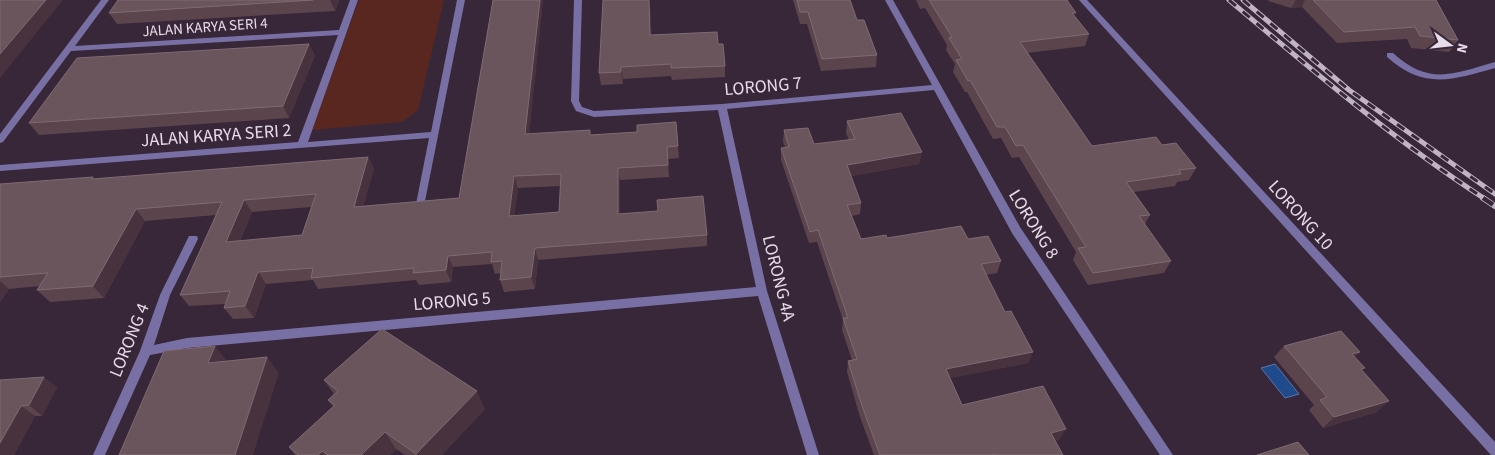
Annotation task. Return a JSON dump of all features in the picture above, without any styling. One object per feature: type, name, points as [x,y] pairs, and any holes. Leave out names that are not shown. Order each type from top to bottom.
[{"type":"street","points":[[0,140],[105,0]]},
{"type":"street","points":[[302,145],[354,0]]},
{"type":"street","points":[[421,204],[461,0]]},
{"type":"street","name":"LORONG 7","points":[[578,0],[575,101],[578,109],[594,114],[722,106],[935,86]]},
{"type":"street","name":"LORONG 8","points":[[889,0],[1016,230],[1167,455]]},
{"type":"street","name":"LORONG 10","points":[[1083,0],[1495,451]]},
{"type":"street","name":"JALAN KARYA SERI 4","points":[[68,49],[342,32]]},
{"type":"street","points":[[1390,55],[1399,65],[1414,73],[1447,78],[1495,65]]},
{"type":"street","name":"LORONG 4A","points":[[722,106],[762,291],[813,455]]},
{"type":"street","name":"JALAN KARYA SERI 2","points":[[0,168],[434,135]]},
{"type":"street","name":"LORONG 4","points":[[100,455],[146,350],[165,294],[193,239]]},
{"type":"street","name":"LORONG 5","points":[[146,350],[187,343],[762,291]]},
{"type":"shaded area","points":[[359,0],[444,0],[418,110],[402,122],[312,130]]},
{"type":"water","points":[[1275,364],[1299,394],[1285,398],[1261,368]]},
{"type":"building","points":[[0,0],[46,0],[0,54]]},
{"type":"building","points":[[118,0],[313,0],[109,13]]},
{"type":"building","points":[[493,0],[540,0],[525,134],[590,130],[590,135],[637,132],[637,125],[676,122],[678,146],[667,147],[668,165],[618,168],[618,214],[658,211],[657,200],[703,196],[707,235],[535,248],[531,277],[500,280],[502,261],[491,262],[492,252],[448,256],[446,270],[413,273],[414,268],[311,278],[313,268],[258,272],[245,306],[224,308],[230,291],[180,295],[222,202],[136,209],[93,286],[37,290],[48,273],[0,277],[0,184],[93,177],[92,179],[368,157],[354,207],[459,198]],"holes":[[[561,174],[559,212],[509,216],[514,176]],[[316,194],[302,235],[226,242],[244,200]]]},
{"type":"building","points":[[603,0],[649,0],[650,35],[717,32],[718,44],[723,44],[725,66],[671,68],[671,64],[621,67],[621,72],[599,73]]},
{"type":"building","points":[[797,0],[850,0],[857,20],[864,20],[877,55],[822,59],[808,12],[800,12]]},
{"type":"building","points":[[929,0],[1067,0],[1076,13],[1072,13],[1089,34],[1020,42],[1092,146],[1156,137],[1162,145],[1176,143],[1196,168],[1179,170],[1181,174],[1126,182],[1150,215],[1139,216],[1171,261],[1093,273],[1078,248],[1086,247],[1023,145],[1016,146],[1005,127],[997,127],[970,80],[968,81],[956,60],[962,59],[949,38],[952,37]]},
{"type":"building","points":[[1313,0],[1436,0],[1458,40],[1420,36],[1415,27],[1344,32]]},
{"type":"building","points":[[309,44],[283,106],[29,123],[77,58]]},
{"type":"building","points":[[901,113],[922,152],[847,165],[861,203],[847,205],[861,239],[886,235],[887,238],[961,226],[968,239],[988,236],[1001,261],[981,264],[1005,312],[1011,311],[1033,352],[946,369],[962,405],[1043,386],[1066,429],[1051,433],[1063,455],[880,455],[848,361],[857,359],[843,318],[848,318],[818,230],[810,232],[781,148],[789,147],[784,130],[808,128],[814,144],[855,139],[847,121]]},
{"type":"building","points":[[382,329],[477,391],[416,454],[385,432],[361,455],[328,455],[322,451],[318,455],[298,455],[289,447],[335,405],[328,400],[338,391],[324,380]]},
{"type":"building","points":[[1341,331],[1360,352],[1352,354],[1365,368],[1361,369],[1389,401],[1334,417],[1320,400],[1327,397],[1284,346]]},
{"type":"building","points":[[215,346],[208,363],[267,357],[235,455],[119,455],[164,351]]},
{"type":"building","points":[[44,377],[29,405],[21,406],[0,443],[0,380]]},
{"type":"building","points":[[1298,442],[1309,455],[1257,455]]},
{"type":"railway","points":[[1229,0],[1386,129],[1485,199]]},
{"type":"railway","points":[[1243,0],[1349,90],[1495,194]]},
{"type":"railway","points":[[1483,198],[1495,206]]}]
